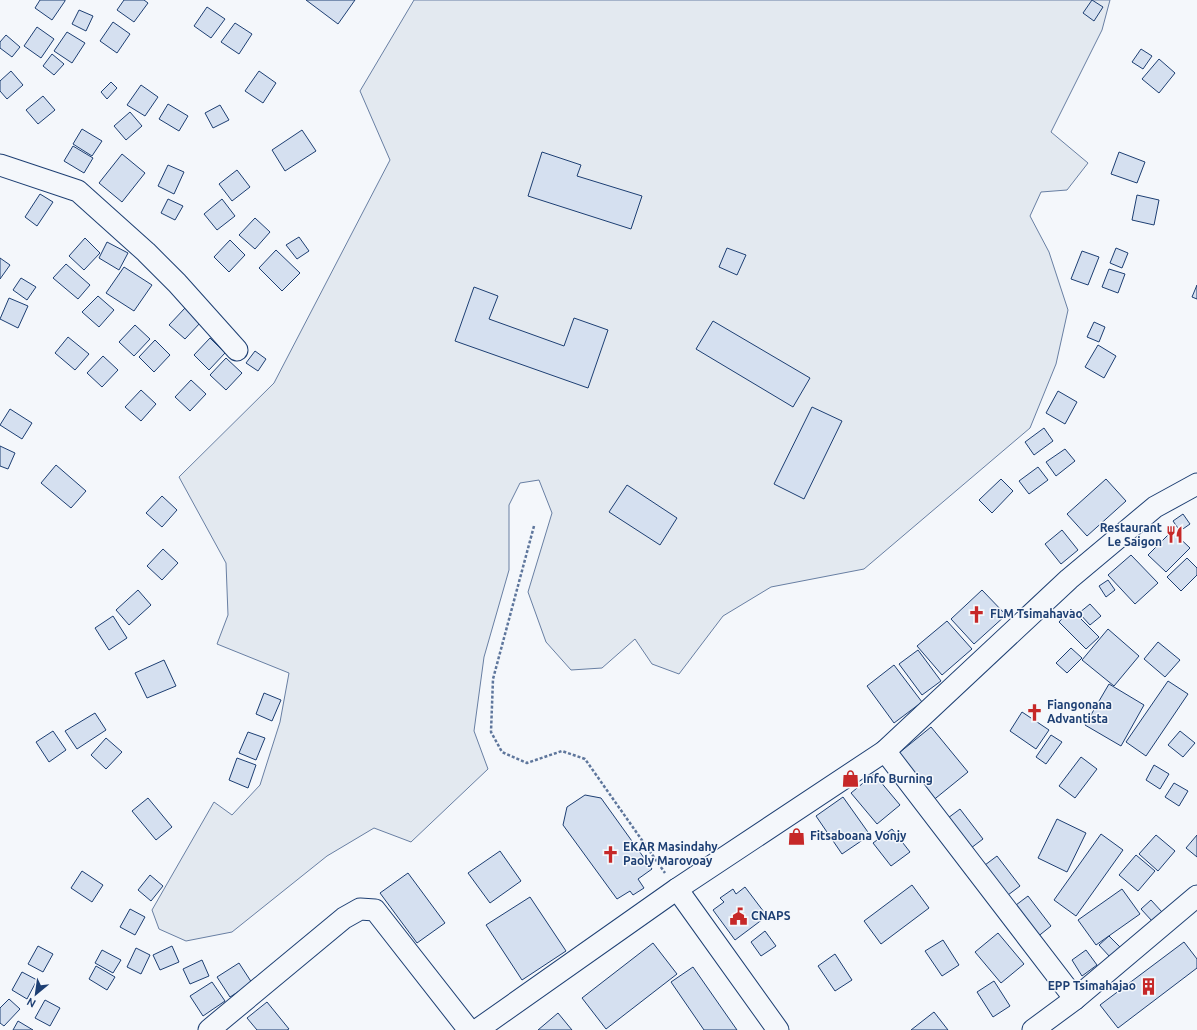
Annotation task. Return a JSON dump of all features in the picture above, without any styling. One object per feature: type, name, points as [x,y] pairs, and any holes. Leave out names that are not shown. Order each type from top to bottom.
[{"type":"street","points":[[0,165],[78,191],[146,252],[177,283],[237,350]]},
{"type":"street","points":[[477,1030],[677,889],[885,751],[1069,579],[1155,507],[1197,484]]},
{"type":"street","points":[[885,751],[1076,999]]},
{"type":"street","points":[[677,889],[778,1030]]},
{"type":"street","points":[[1033,1030],[1076,999],[1197,896]]},
{"type":"street","points":[[209,1030],[344,918],[360,909],[375,910],[469,1030]]},
{"type":"path","points":[[534,526],[493,679],[491,732],[502,752],[527,763],[562,751],[585,758],[677,889]]},
{"type":"shaded area","points":[[414,0],[1110,0],[1102,30],[1051,132],[1088,163],[1067,190],[1041,192],[1030,216],[1049,252],[1068,310],[1056,364],[1030,428],[864,569],[771,587],[723,616],[679,674],[652,664],[635,639],[602,668],[571,670],[546,642],[528,592],[552,513],[539,480],[520,483],[509,505],[509,570],[484,657],[474,731],[488,769],[411,842],[374,828],[327,856],[232,932],[186,941],[159,929],[152,910],[214,802],[232,815],[260,785],[280,722],[289,673],[217,644],[228,615],[226,563],[179,477],[274,383],[390,160],[360,91]]},
{"type":"building","points":[[40,0],[65,1],[52,20],[35,8]]},
{"type":"building","points":[[124,0],[144,0],[148,3],[134,22],[117,10]]},
{"type":"building","points":[[306,0],[355,0],[338,24]]},
{"type":"building","points":[[1092,0],[1103,7],[1094,21],[1083,13]]},
{"type":"building","points":[[207,7],[225,19],[211,38],[194,26]]},
{"type":"building","points":[[79,10],[93,16],[86,31],[72,24]]},
{"type":"building","points":[[113,22],[130,34],[117,53],[100,41]]},
{"type":"building","points":[[235,23],[252,34],[239,54],[221,42]]},
{"type":"building","points":[[37,27],[54,39],[41,58],[24,46]]},
{"type":"building","points":[[67,32],[85,43],[72,63],[54,51]]},
{"type":"building","points":[[6,35],[20,47],[12,57],[0,48],[0,42]]},
{"type":"building","points":[[1141,49],[1152,56],[1143,69],[1132,62]]},
{"type":"building","points":[[52,54],[64,64],[54,75],[43,66]]},
{"type":"building","points":[[1159,59],[1175,73],[1159,93],[1142,79]]},
{"type":"building","points":[[11,71],[23,85],[7,99],[0,91],[0,81]]},
{"type":"building","points":[[259,71],[276,83],[263,103],[245,91]]},
{"type":"building","points":[[111,82],[117,88],[107,99],[101,92]]},
{"type":"building","points":[[141,85],[158,97],[145,116],[127,105]]},
{"type":"building","points":[[43,96],[55,110],[38,124],[26,110]]},
{"type":"building","points":[[168,104],[188,116],[179,131],[159,119]]},
{"type":"building","points":[[220,105],[229,120],[213,128],[205,113]]},
{"type":"building","points":[[130,112],[142,126],[126,140],[114,126]]},
{"type":"building","points":[[82,129],[102,141],[92,156],[73,144]]},
{"type":"building","points":[[302,130],[316,151],[285,171],[272,150]]},
{"type":"building","points":[[73,146],[93,158],[84,173],[64,161]]},
{"type":"building","points":[[542,152],[581,165],[577,176],[642,196],[631,229],[528,196]]},
{"type":"building","points":[[1119,152],[1145,162],[1137,183],[1111,174]]},
{"type":"building","points":[[122,154],[145,173],[122,202],[99,183]]},
{"type":"building","points":[[168,165],[184,172],[174,194],[158,186]]},
{"type":"building","points":[[237,170],[250,187],[232,201],[219,184]]},
{"type":"building","points":[[40,194],[53,202],[37,226],[25,217]]},
{"type":"building","points":[[1137,195],[1159,200],[1154,225],[1132,220]]},
{"type":"building","points":[[168,199],[183,206],[175,220],[161,213]]},
{"type":"building","points":[[222,199],[235,216],[217,230],[204,214]]},
{"type":"building","points":[[255,218],[270,232],[255,249],[239,235]]},
{"type":"building","points":[[299,237],[309,251],[297,259],[286,245]]},
{"type":"building","points":[[85,238],[100,253],[84,270],[69,256]]},
{"type":"building","points":[[230,240],[245,255],[229,272],[214,257]]},
{"type":"building","points":[[107,242],[128,253],[119,270],[99,258]]},
{"type":"building","points":[[727,248],[746,255],[737,275],[719,267]]},
{"type":"building","points":[[1116,248],[1128,253],[1122,268],[1110,263]]},
{"type":"building","points":[[276,250],[300,273],[282,291],[259,268]]},
{"type":"building","points":[[1082,251],[1099,257],[1088,285],[1071,279]]},
{"type":"building","points":[[0,258],[10,265],[0,279]]},
{"type":"building","points":[[66,264],[90,285],[78,299],[53,278]]},
{"type":"building","points":[[124,267],[152,285],[134,311],[106,293]]},
{"type":"building","points":[[1109,269],[1125,274],[1118,293],[1102,287]]},
{"type":"building","points":[[21,278],[36,287],[27,300],[13,290]]},
{"type":"building","points":[[1197,285],[1197,299],[1192,297]]},
{"type":"building","points":[[474,287],[498,296],[489,319],[564,346],[574,318],[608,330],[588,388],[455,341]]},
{"type":"building","points":[[98,296],[114,310],[99,327],[82,312]]},
{"type":"building","points":[[9,298],[28,306],[18,328],[0,319]]},
{"type":"building","points":[[185,308],[201,322],[185,339],[169,325]]},
{"type":"building","points":[[713,321],[810,378],[793,407],[696,349]]},
{"type":"building","points":[[1094,322],[1105,327],[1099,342],[1087,337]]},
{"type":"building","points":[[135,325],[150,339],[134,356],[119,342]]},
{"type":"building","points":[[68,337],[89,354],[75,370],[55,353]]},
{"type":"building","points":[[210,338],[225,353],[209,370],[194,355]]},
{"type":"building","points":[[155,340],[170,355],[154,372],[139,357]]},
{"type":"building","points":[[1098,345],[1116,356],[1104,378],[1085,367]]},
{"type":"building","points":[[255,351],[266,359],[258,371],[246,363]]},
{"type":"building","points":[[103,356],[118,370],[102,387],[87,373]]},
{"type":"building","points":[[226,358],[242,373],[226,390],[210,375]]},
{"type":"building","points":[[191,380],[206,394],[190,411],[175,397]]},
{"type":"building","points":[[141,390],[156,404],[141,421],[125,407]]},
{"type":"building","points":[[1058,391],[1077,402],[1065,424],[1046,413]]},
{"type":"building","points":[[812,407],[842,421],[804,499],[774,484]]},
{"type":"building","points":[[10,409],[32,423],[22,439],[0,425]]},
{"type":"building","points":[[1044,428],[1053,441],[1034,455],[1025,442]]},
{"type":"building","points":[[0,446],[15,453],[8,469],[0,466]]},
{"type":"building","points":[[1065,449],[1075,461],[1056,476],[1046,462]]},
{"type":"building","points":[[56,465],[86,491],[71,508],[41,483]]},
{"type":"building","points":[[1038,467],[1048,480],[1029,494],[1019,481]]},
{"type":"building","points":[[1001,479],[1013,491],[992,513],[979,500]]},
{"type":"building","points":[[1106,479],[1126,501],[1087,536],[1067,514]]},
{"type":"building","points":[[627,485],[677,518],[660,545],[609,512]]},
{"type":"building","points":[[162,496],[177,510],[162,527],[146,513]]},
{"type":"building","points":[[1183,514],[1190,524],[1180,531],[1173,521]]},
{"type":"building","points":[[1062,530],[1078,550],[1061,564],[1045,544]]},
{"type":"building","points":[[1172,531],[1190,548],[1166,572],[1148,555]]},
{"type":"building","points":[[163,549],[178,563],[162,580],[147,566]]},
{"type":"building","points":[[1131,555],[1158,583],[1135,604],[1108,575]]},
{"type":"building","points":[[1187,558],[1197,568],[1197,575],[1181,591],[1167,577]]},
{"type":"building","points":[[1108,580],[1115,590],[1106,597],[1099,586]]},
{"type":"building","points":[[138,590],[151,605],[129,625],[116,610]]},
{"type":"building","points":[[982,590],[1006,615],[974,644],[951,619]]},
{"type":"building","points":[[1090,604],[1101,616],[1090,625],[1079,613]]},
{"type":"building","points":[[1071,609],[1099,637],[1086,649],[1059,622]]},
{"type":"building","points":[[113,616],[127,638],[109,650],[95,628]]},
{"type":"building","points":[[947,621],[972,649],[942,675],[917,646]]},
{"type":"building","points":[[1108,629],[1139,656],[1114,686],[1082,660]]},
{"type":"building","points":[[1158,642],[1180,660],[1165,677],[1144,659]]},
{"type":"building","points":[[1071,648],[1082,658],[1067,673],[1056,663]]},
{"type":"building","points":[[918,650],[941,681],[922,695],[899,664]]},
{"type":"building","points":[[164,660],[176,686],[147,698],[135,673]]},
{"type":"building","points":[[894,665],[922,702],[894,723],[867,686]]},
{"type":"building","points":[[1168,681],[1188,694],[1146,756],[1126,742]]},
{"type":"building","points":[[1109,684],[1144,705],[1121,746],[1085,725]]},
{"type":"building","points":[[264,693],[281,700],[272,721],[256,714]]},
{"type":"building","points":[[1022,712],[1049,730],[1036,749],[1010,731]]},
{"type":"building","points":[[95,713],[106,730],[77,749],[65,731]]},
{"type":"building","points":[[931,727],[968,772],[931,802],[894,757]]},
{"type":"building","points":[[53,731],[66,750],[49,762],[36,742]]},
{"type":"building","points":[[1180,731],[1195,743],[1183,757],[1168,745]]},
{"type":"building","points":[[248,732],[265,738],[256,760],[239,753]]},
{"type":"building","points":[[1051,735],[1062,742],[1046,764],[1036,757]]},
{"type":"building","points":[[106,738],[122,752],[106,769],[91,755]]},
{"type":"building","points":[[1081,757],[1097,769],[1075,798],[1059,786]]},
{"type":"building","points":[[237,758],[256,765],[248,788],[229,780]]},
{"type":"building","points":[[1154,765],[1169,774],[1160,789],[1146,780]]},
{"type":"building","points":[[874,774],[900,805],[877,824],[851,793]]},
{"type":"building","points":[[1174,783],[1188,791],[1179,806],[1165,797]]},
{"type":"building","points":[[585,795],[601,798],[652,869],[638,879],[644,888],[633,895],[630,891],[617,899],[563,825],[567,807]]},
{"type":"building","points":[[843,797],[870,835],[842,854],[816,816]]},
{"type":"building","points":[[148,798],[172,827],[156,840],[132,811]]},
{"type":"building","points":[[960,809],[983,839],[967,851],[944,821]]},
{"type":"building","points":[[1057,819],[1086,833],[1067,872],[1038,858]]},
{"type":"building","points":[[892,829],[910,852],[891,866],[873,843]]},
{"type":"building","points":[[1101,834],[1123,850],[1076,916],[1054,900]]},
{"type":"building","points":[[1156,835],[1175,851],[1158,871],[1139,854]]},
{"type":"building","points":[[1197,835],[1197,857],[1186,848]]},
{"type":"building","points":[[500,851],[521,881],[490,903],[468,873]]},
{"type":"building","points":[[1136,855],[1155,871],[1138,891],[1119,875]]},
{"type":"building","points":[[997,856],[1020,886],[1004,898],[981,868]]},
{"type":"building","points":[[82,871],[103,885],[92,902],[71,888]]},
{"type":"building","points":[[408,873],[445,923],[417,943],[380,893]]},
{"type":"building","points":[[150,875],[163,886],[151,901],[138,890]]},
{"type":"building","points":[[912,885],[929,908],[881,944],[864,921]]},
{"type":"building","points":[[745,887],[767,916],[735,940],[713,910],[724,902],[720,898],[733,889],[736,894]]},
{"type":"building","points":[[1122,889],[1140,914],[1096,945],[1078,920]]},
{"type":"building","points":[[1028,896],[1051,926],[1036,938],[1012,908]]},
{"type":"building","points":[[530,897],[566,951],[522,980],[486,925]]},
{"type":"building","points":[[1151,900],[1162,912],[1152,921],[1141,909]]},
{"type":"building","points":[[130,909],[145,917],[135,935],[120,927]]},
{"type":"building","points":[[765,931],[776,946],[761,956],[751,942]]},
{"type":"building","points":[[998,933],[1024,964],[1001,983],[975,952]]},
{"type":"building","points":[[1109,936],[1121,948],[1110,957],[1099,945]]},
{"type":"building","points":[[943,940],[959,965],[942,976],[925,951]]},
{"type":"building","name":"EPP Tsimahajao","points":[[1184,942],[1197,959],[1197,968],[1118,1028],[1100,1005]]},
{"type":"building","points":[[653,943],[677,974],[606,1029],[582,998]]},
{"type":"building","points":[[38,946],[53,954],[43,972],[28,964]]},
{"type":"building","points":[[172,946],[179,962],[160,970],[153,955]]},
{"type":"building","points":[[136,948],[150,955],[141,974],[127,967]]},
{"type":"building","points":[[102,950],[121,960],[113,973],[95,963]]},
{"type":"building","points":[[1086,950],[1097,965],[1082,976],[1072,960]]},
{"type":"building","points":[[835,954],[852,980],[835,991],[818,966]]},
{"type":"building","points":[[202,960],[209,976],[190,984],[183,969]]},
{"type":"building","points":[[239,963],[252,983],[230,997],[217,977]]},
{"type":"building","points":[[96,966],[115,977],[107,990],[89,979]]},
{"type":"building","points":[[693,967],[737,1030],[704,1030],[671,982]]},
{"type":"building","points":[[22,972],[37,980],[27,999],[12,990]]},
{"type":"building","points":[[994,981],[1010,1006],[993,1017],[977,992]]},
{"type":"building","points":[[212,982],[225,1001],[203,1016],[190,996]]},
{"type":"building","points":[[9,999],[20,1009],[4,1026],[0,1023],[0,1008]]},
{"type":"building","points":[[45,1000],[60,1008],[50,1026],[35,1018]]},
{"type":"building","points":[[267,1002],[289,1029],[257,1030],[247,1018]]},
{"type":"building","points":[[934,1012],[948,1030],[911,1030]]},
{"type":"building","points":[[558,1013],[572,1030],[538,1030]]},
{"type":"building","points":[[18,1021],[33,1030],[13,1030]]},
{"type":"place","name":"Restaurant Le Saigon","points":[[1175,535]]},
{"type":"place","name":"FLM Tsimahavao","points":[[977,614]]},
{"type":"place","name":"Fiangonana Advantista","points":[[1034,712]]},
{"type":"place","name":"Info Burning","points":[[850,779]]},
{"type":"place","name":"Fitsaboana Vonjy","points":[[797,836]]},
{"type":"place","name":"EKAR Masindahy Paoly Marovoay","points":[[610,854]]},
{"type":"place","name":"CNAPS","points":[[738,916]]},
{"type":"place","name":"EPP Tsimahajao","points":[[1149,986]]}]
